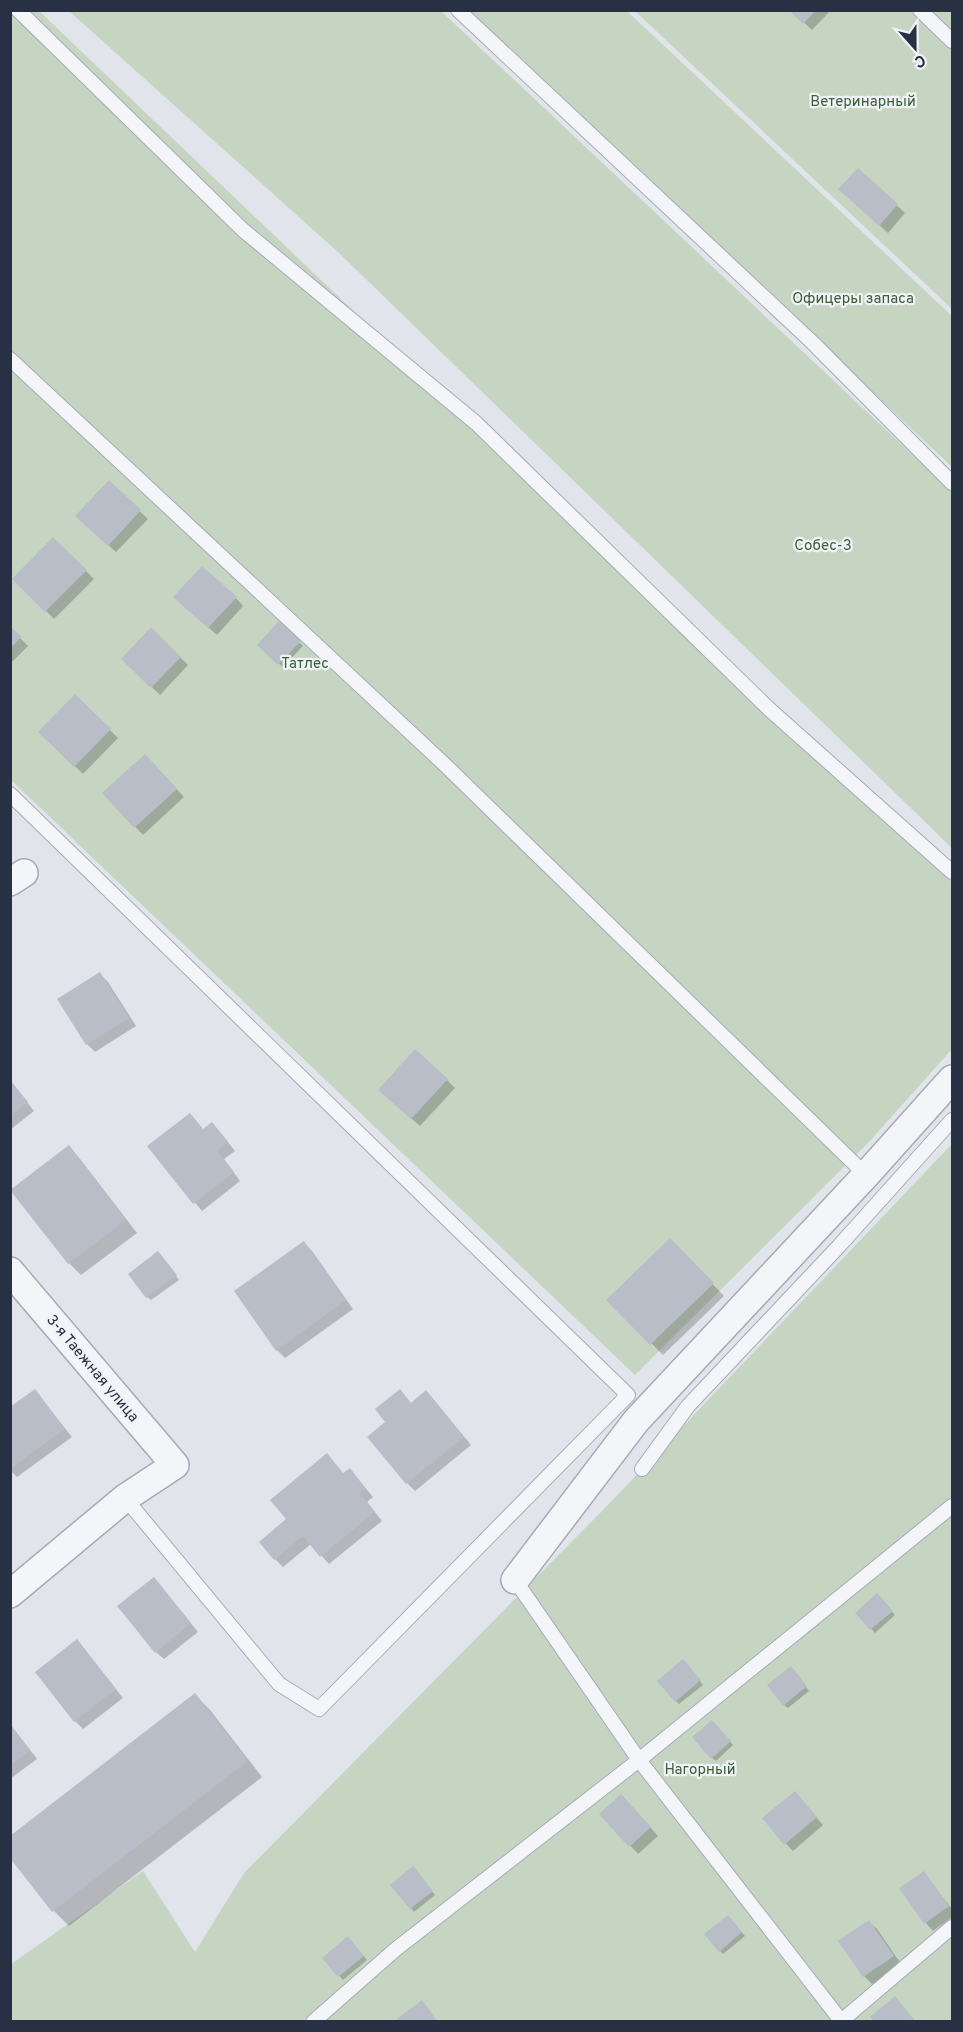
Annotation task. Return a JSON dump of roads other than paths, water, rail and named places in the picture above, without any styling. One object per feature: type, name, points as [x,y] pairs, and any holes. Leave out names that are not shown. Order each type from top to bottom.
[{"type":"street","points":[[515,1580],[636,1421],[866,1175],[952,1079]]},
{"type":"street","name":"3-я Таежная улица","points":[[10,1271],[175,1465],[125,1498]]},
{"type":"street","points":[[10,1594],[125,1498]]},
{"type":"lane","points":[[18,10],[243,230],[477,423],[768,708],[952,872]]},
{"type":"lane","points":[[458,10],[813,343],[952,483]]},
{"type":"lane","points":[[920,10],[952,41]]},
{"type":"lane","points":[[10,359],[442,762],[866,1175]]},
{"type":"lane","points":[[10,794],[628,1395],[319,1708],[279,1684],[125,1498]]},
{"type":"lane","points":[[642,1468],[688,1406],[839,1246],[952,1120]]},
{"type":"lane","points":[[313,2022],[396,1948],[639,1760],[952,1506]]},
{"type":"lane","points":[[515,1580],[639,1760],[841,2021],[952,1927]]},
{"type":"park label","name":"Ветеринарный","points":[[863,101]]},
{"type":"park label","name":"Офицеры запаса","points":[[853,298]]},
{"type":"park label","name":"Собес-3","points":[[823,545]]},
{"type":"park label","name":"Татлес","points":[[305,663]]},
{"type":"park label","name":"Нагорный","points":[[700,1769]]}]
